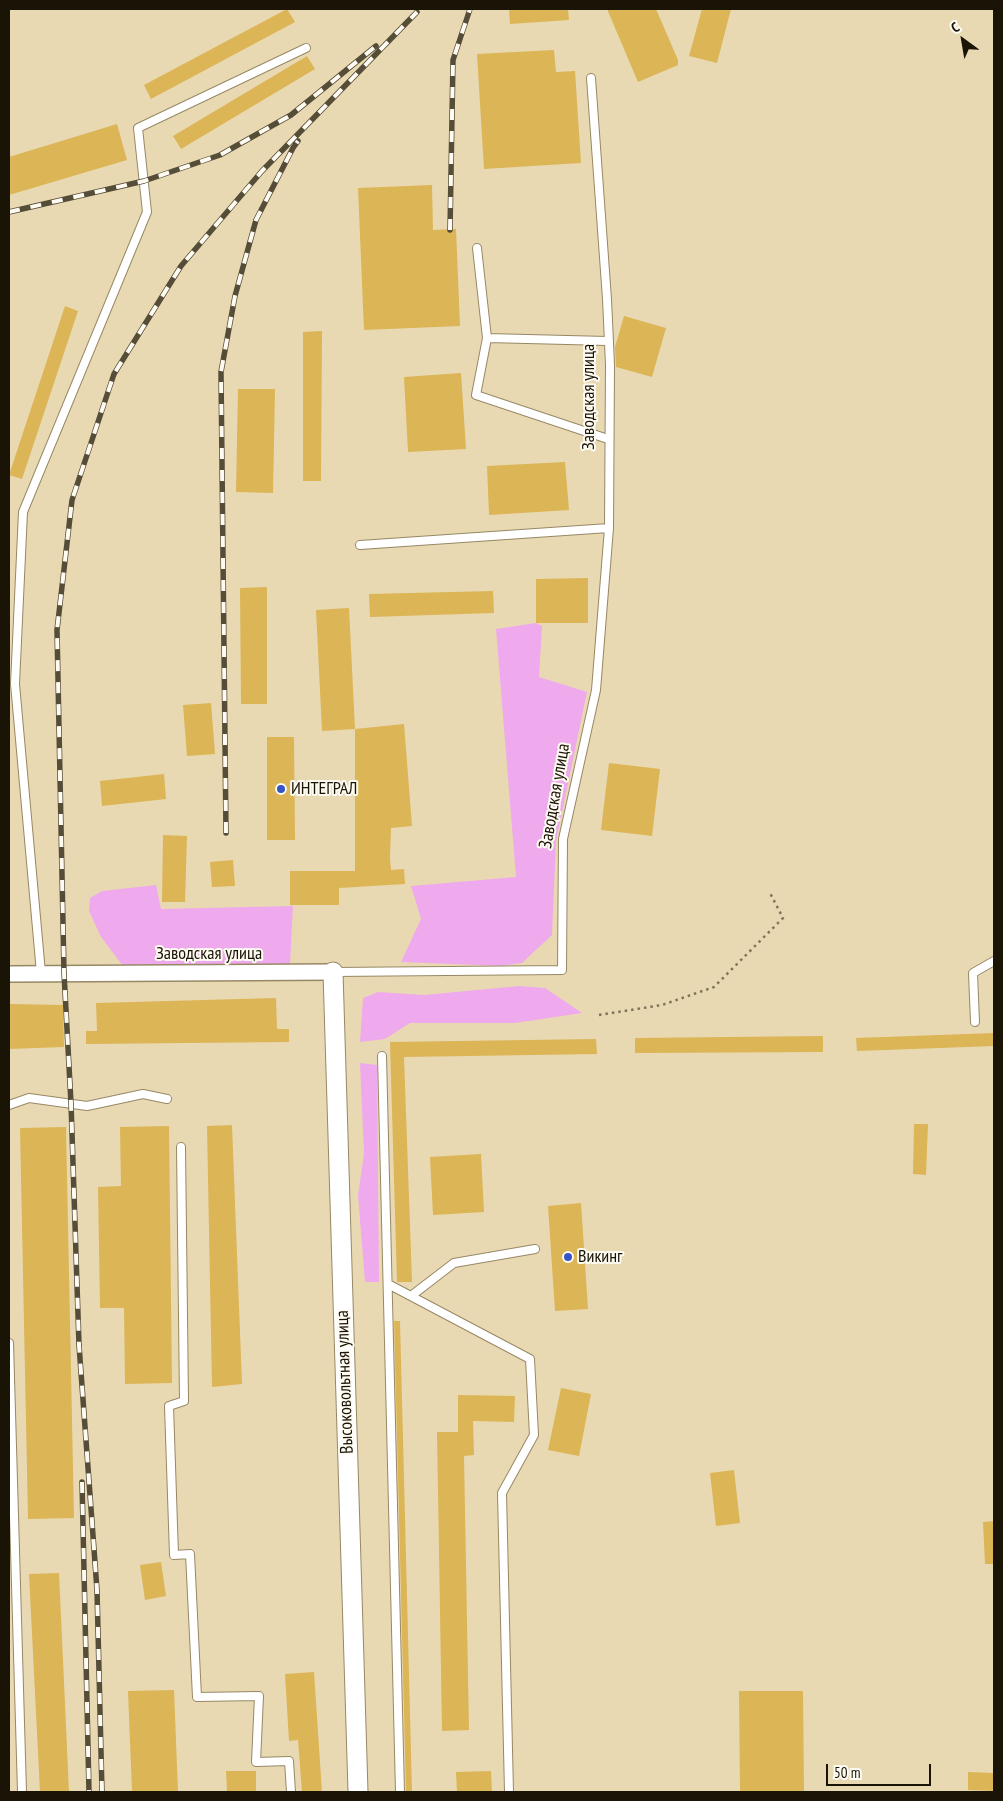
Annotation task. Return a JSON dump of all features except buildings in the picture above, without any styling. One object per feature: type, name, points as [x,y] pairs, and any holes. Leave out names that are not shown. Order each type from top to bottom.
[{"type":"street","name":"Заводская улица","points":[[9,974],[333,972]]},
{"type":"street","name":"Высоковольтная улица","points":[[333,972],[358,1792]]},
{"type":"lane","points":[[41,973],[15,684],[24,512],[147,212],[138,128],[306,48]]},
{"type":"lane","name":"Заводская улица","points":[[333,972],[562,970],[563,839],[596,690],[609,528],[608,439],[610,365],[592,78]]},
{"type":"lane","points":[[477,248],[487,338],[476,395],[608,439]]},
{"type":"lane","points":[[487,338],[608,341]]},
{"type":"lane","points":[[360,545],[609,528]]},
{"type":"lane","points":[[975,1022],[973,973],[994,961]]},
{"type":"lane","points":[[382,1056],[400,1792]]},
{"type":"lane","points":[[9,1105],[28,1098],[88,1106],[143,1094],[167,1099]]},
{"type":"lane","points":[[181,1147],[184,1401],[169,1406],[174,1555],[190,1554],[197,1696],[259,1696],[256,1762],[289,1761],[291,1792]]},
{"type":"lane","points":[[411,1296],[454,1263],[534,1249]]},
{"type":"lane","points":[[388,1284],[530,1359],[534,1435],[502,1493],[509,1792]]},
{"type":"lane","points":[[9,1343],[22,1792]]},
{"type":"path","points":[[599,1015],[662,1005],[714,987],[783,918],[770,893]]},
{"type":"shaded area","points":[[536,623],[542,626],[539,677],[587,692],[556,841],[552,935],[522,963],[500,966],[401,962],[421,919],[411,886],[516,877],[496,629]]},
{"type":"shaded area","points":[[156,885],[161,909],[293,906],[290,965],[123,966],[101,937],[89,911],[90,898],[102,891]]},
{"type":"shaded area","points":[[519,986],[545,988],[582,1013],[515,1023],[410,1023],[385,1039],[360,1042],[363,998],[378,992],[424,995]]},
{"type":"shaded area","points":[[360,1063],[377,1065],[379,1282],[365,1282],[358,1195],[364,1154]]},
{"type":"railway","points":[[450,230],[453,60],[470,9]]},
{"type":"railway","points":[[102,1792],[97,1590],[79,1345],[71,1103],[64,973],[57,630],[72,500],[114,374],[181,266],[262,171],[417,12]]},
{"type":"railway","points":[[9,212],[144,181],[220,155],[291,115],[376,46]]},
{"type":"railway","points":[[226,833],[221,372],[235,296],[256,220],[298,141]]},
{"type":"railway","points":[[82,1482],[89,1792]]},
{"type":"place","name":"ИНТЕГРАЛ","points":[[281,789]]},
{"type":"place","name":"Викинг","points":[[568,1257]]}]
